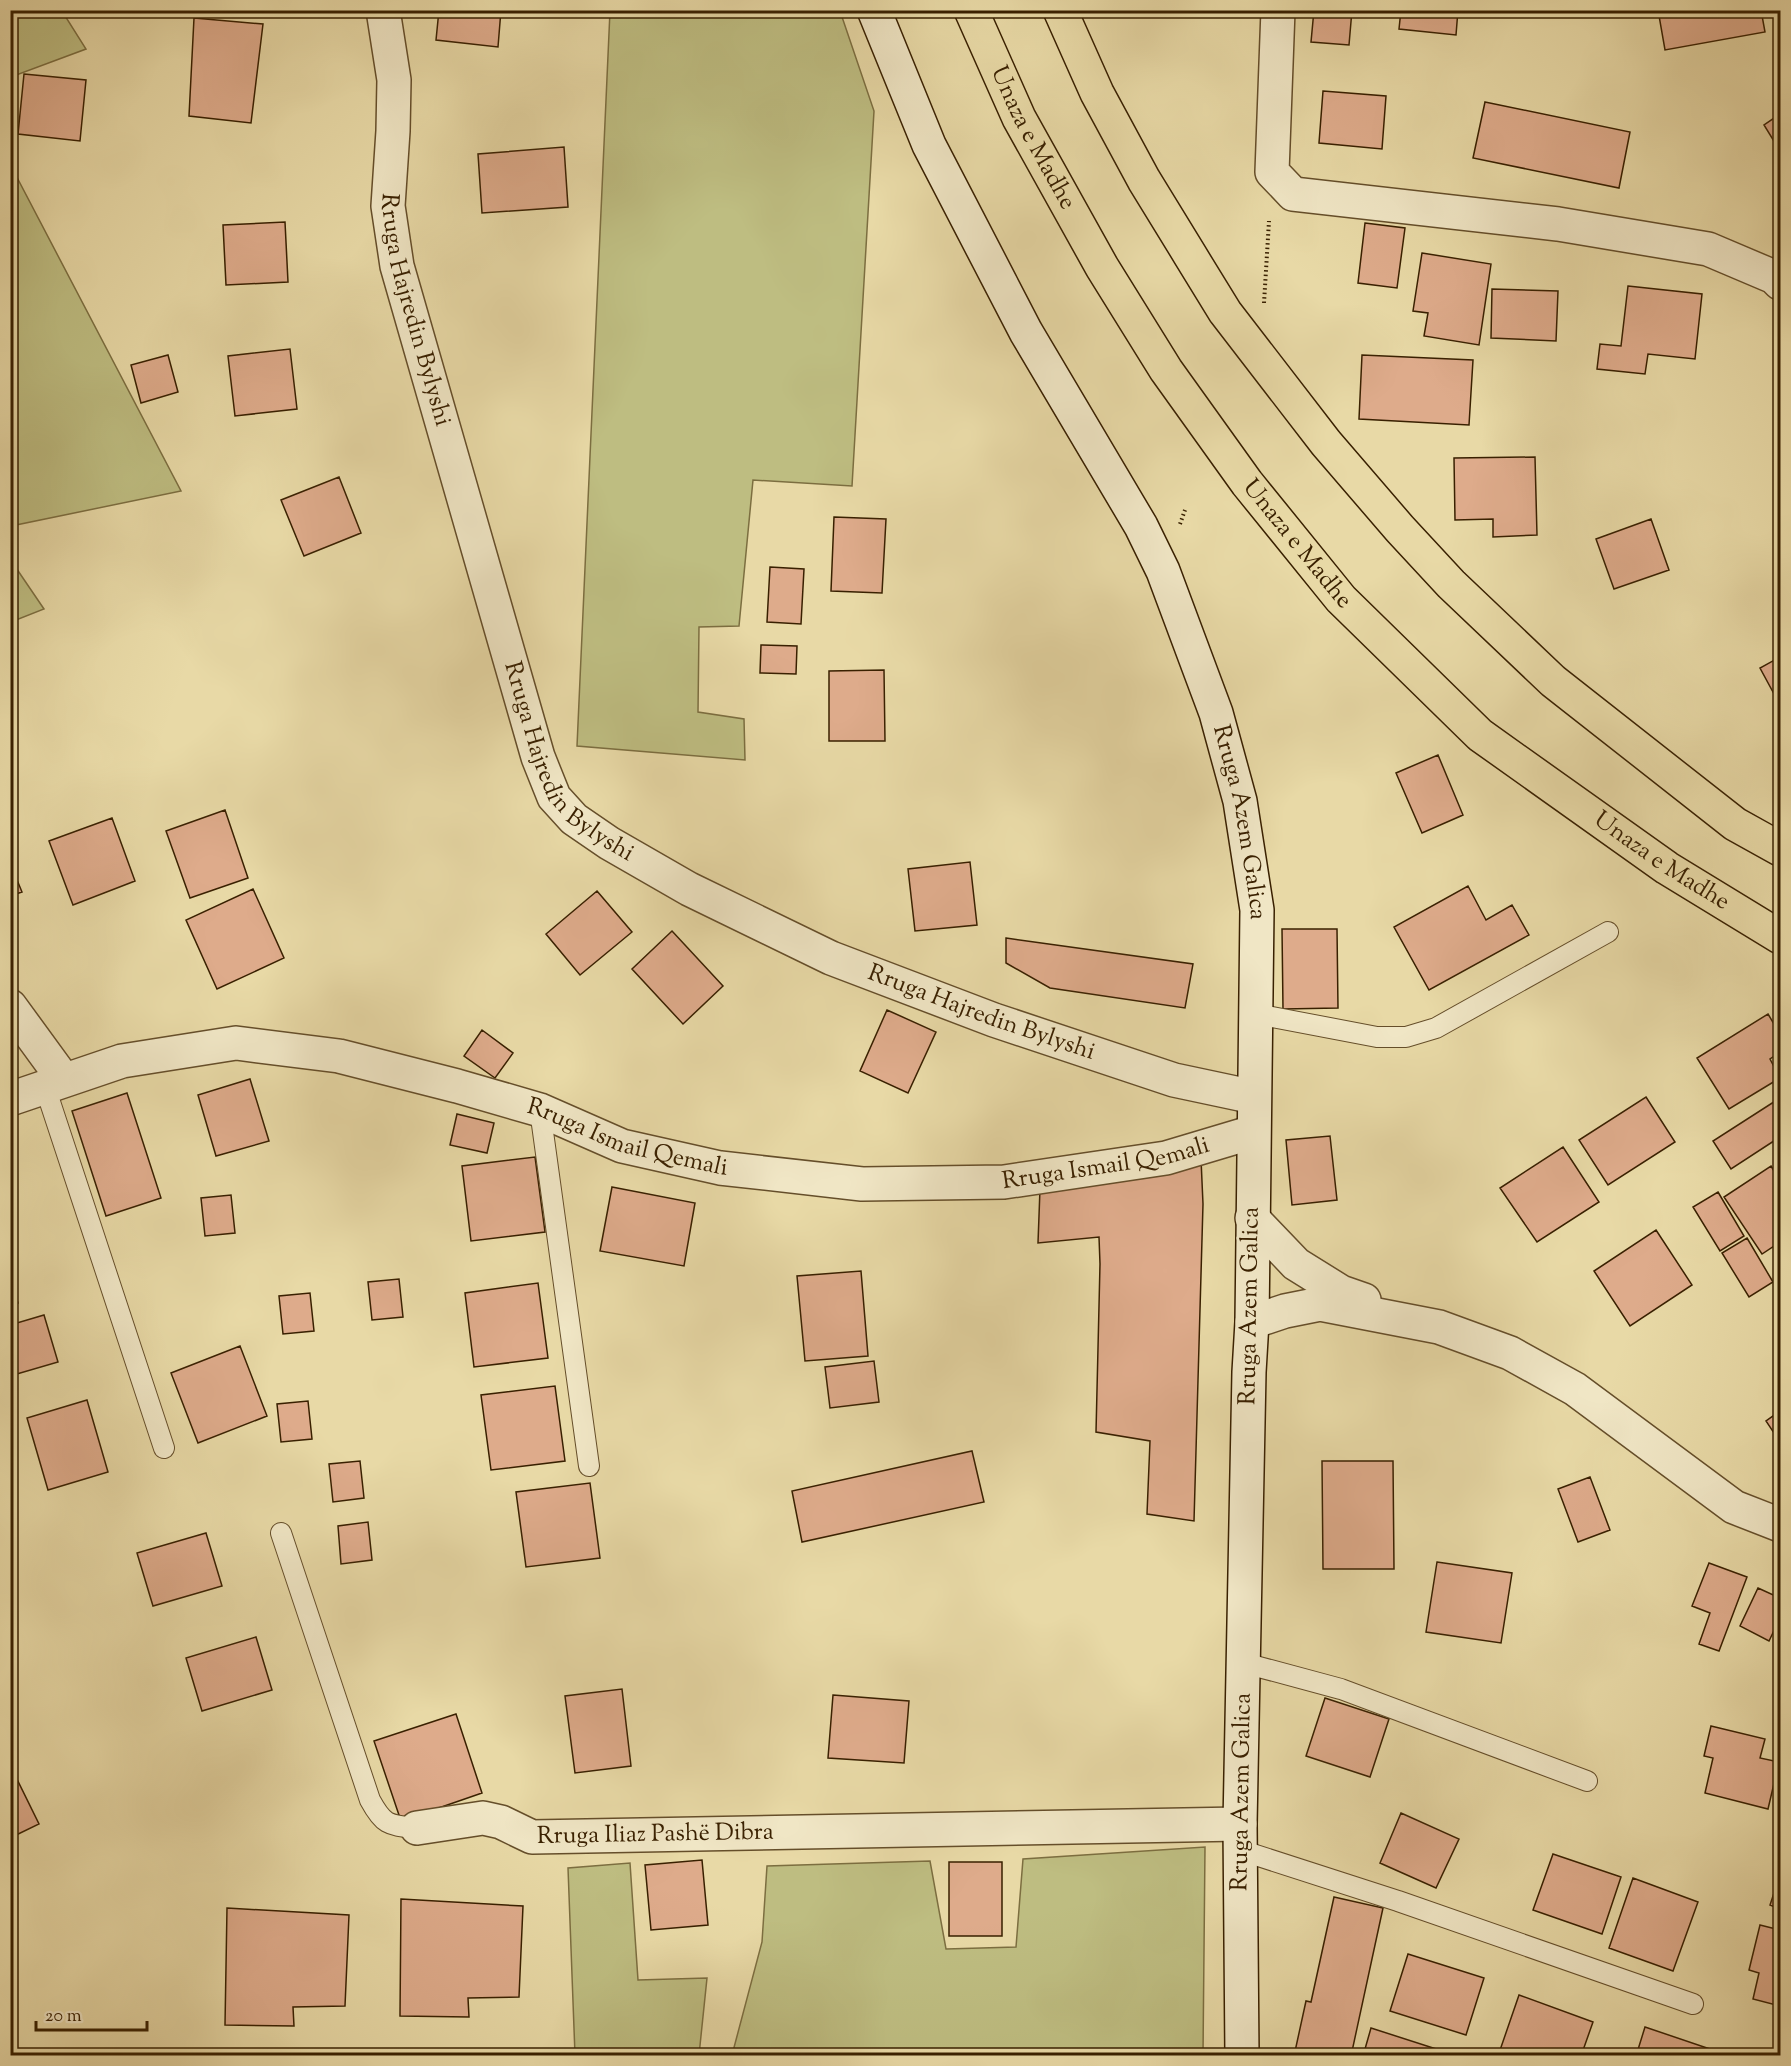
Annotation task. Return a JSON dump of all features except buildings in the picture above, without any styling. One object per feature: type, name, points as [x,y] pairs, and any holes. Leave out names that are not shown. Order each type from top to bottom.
[{"type":"highway","name":"Unaza e Madhe","points":[[971,10],[1019,118],[1102,267],[1166,370],[1247,483],[1341,598],[1480,735],[1667,868],[1780,938]]},
{"type":"highway","points":[[1060,10],[1097,93],[1144,180],[1225,312],[1333,452],[1451,584],[1553,681],[1735,824],[1780,849]]},
{"type":"street","name":"Rruga Hajredin Bylyshi","points":[[383,10],[394,80],[388,206],[397,266],[538,757],[554,797],[574,819],[609,843],[689,889],[831,958],[994,1020],[1163,1076],[1254,1097]]},
{"type":"street","name":"Rruga Azem Galica","points":[[874,10],[929,145],[1026,332],[1141,526],[1163,571],[1216,713],[1240,801],[1257,910],[1240,1837],[1242,2055]]},
{"type":"street","points":[[1278,10],[1272,172],[1293,194],[1558,224],[1708,249],[1774,277],[1780,283]]},
{"type":"street","points":[[10,1006],[55,1083]]},
{"type":"street","name":"Rruga Ismail Qemali","points":[[10,1099],[122,1061],[236,1043],[339,1056],[457,1086],[540,1110],[622,1146],[720,1168],[862,1184],[1004,1182],[1166,1158],[1253,1132]]},
{"type":"street","points":[[1252,1218],[1296,1264],[1341,1292],[1510,1353],[1575,1389],[1734,1507],[1780,1525]]},
{"type":"street","points":[[1251,1334],[1378,1316],[1439,1327]]},
{"type":"street","name":"Rruga Iliaz Pashë Dibra","points":[[417,1828],[483,1818],[501,1822],[532,1838],[1240,1837]]},
{"type":"lane","points":[[1256,1014],[1377,1037],[1406,1037],[1436,1028],[1608,932]]},
{"type":"lane","points":[[55,1083],[164,1448]]},
{"type":"lane","points":[[540,1110],[589,1466]]},
{"type":"lane","name":"Rruga Iliaz Pashë Dibra","points":[[281,1533],[370,1800],[379,1817],[391,1825],[417,1828]]},
{"type":"lane","points":[[1244,1663],[1341,1689],[1587,1781]]},
{"type":"lane","points":[[1240,1837],[1398,1901],[1693,2004]]},
{"type":"path","points":[[1264,303],[1272,172]]},
{"type":"shaded area","points":[[11,10],[62,11],[86,49],[11,77]]},
{"type":"shaded area","points":[[610,11],[840,11],[874,111],[852,486],[753,480],[739,626],[699,627],[698,712],[744,719],[745,760],[577,746]]},
{"type":"shaded area","points":[[11,166],[181,491],[11,526]]},
{"type":"shaded area","points":[[10,559],[44,609],[11,622],[10,622]]},
{"type":"shaded area","points":[[1205,1847],[1203,2055],[732,2055],[762,1942],[767,1866],[930,1861],[946,1949],[1016,1947],[1023,1859]]},
{"type":"shaded area","points":[[630,1863],[638,1980],[707,1978],[699,2055],[575,2055],[568,1868]]}]
